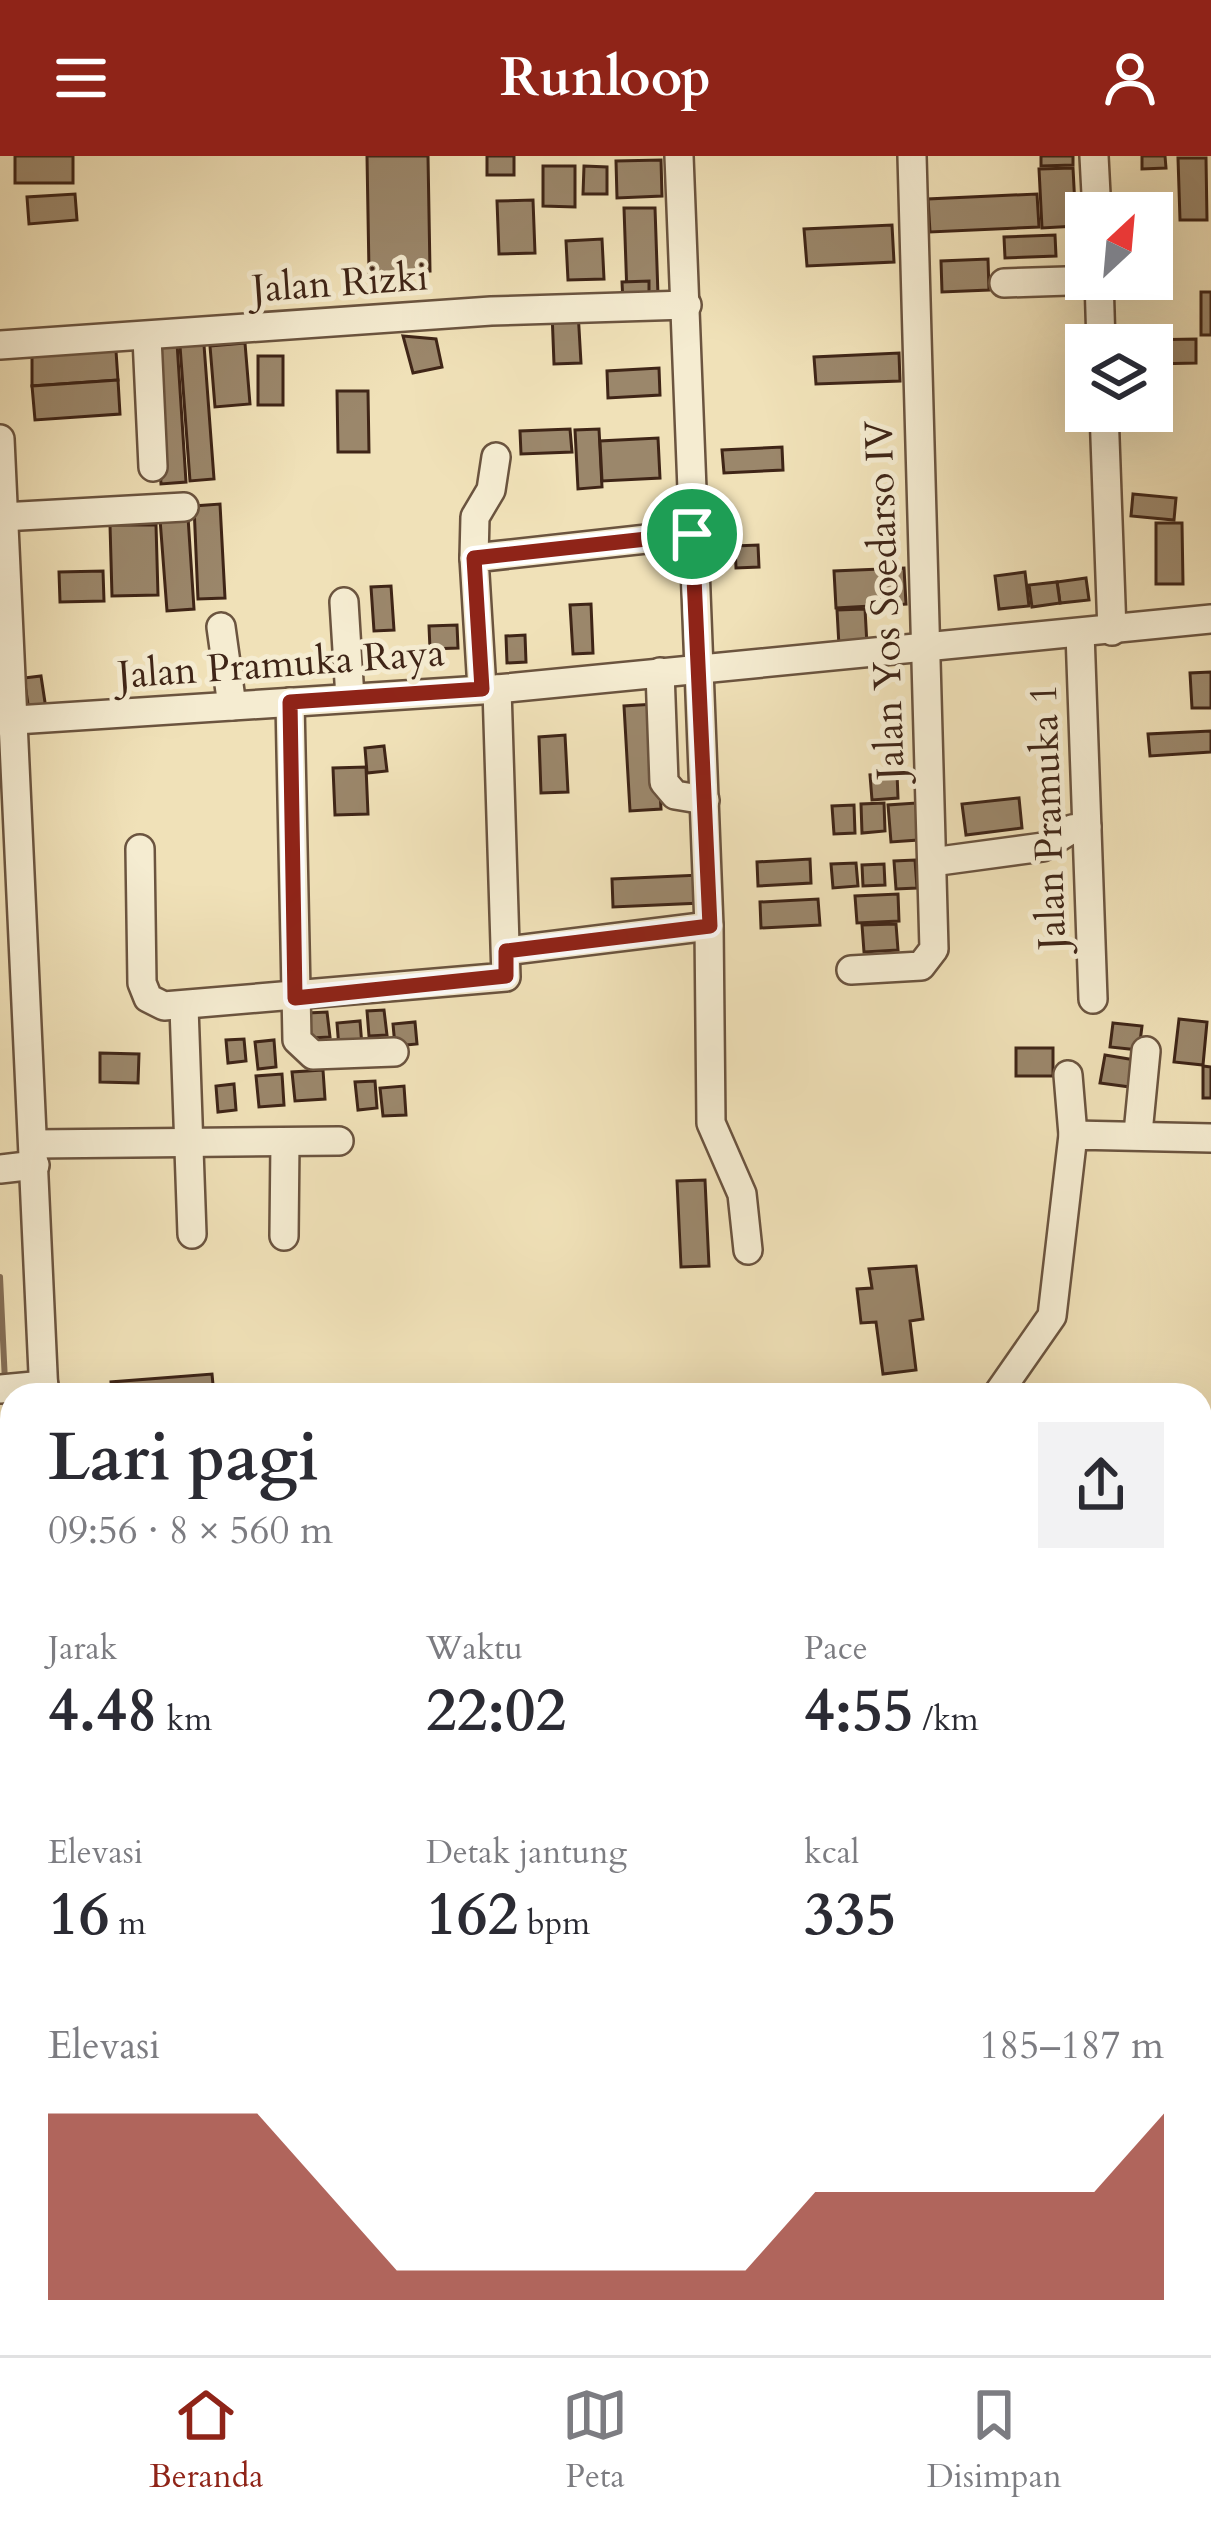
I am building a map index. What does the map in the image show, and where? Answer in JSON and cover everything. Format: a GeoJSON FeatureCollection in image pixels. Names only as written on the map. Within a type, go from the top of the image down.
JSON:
{"type":"FeatureCollection","features":[{"type":"Feature","properties":{"kind":"street"},"geometry":{"type":"LineString","coordinates":[[680,156],[710,926],[711,1124],[742,1194],[748,1250]]}},
{"type":"Feature","properties":{"kind":"street","name":"Jalan Yos Soedarso IV"},"geometry":{"type":"LineString","coordinates":[[851,970],[921,966],[932,956],[912,156]]}},
{"type":"Feature","properties":{"kind":"street"},"geometry":{"type":"LineString","coordinates":[[1094,156],[1095,192]]}},
{"type":"Feature","properties":{"kind":"street"},"geometry":{"type":"LineString","coordinates":[[1004,283],[1065,281]]}},
{"type":"Feature","properties":{"kind":"street","name":"Jalan Rizki"},"geometry":{"type":"LineString","coordinates":[[0,345],[491,311],[687,305]]}},
{"type":"Feature","properties":{"kind":"street"},"geometry":{"type":"LineString","coordinates":[[147,338],[153,467]]}},
{"type":"Feature","properties":{"kind":"street"},"geometry":{"type":"LineString","coordinates":[[1105,432],[1112,631]]}},
{"type":"Feature","properties":{"kind":"street"},"geometry":{"type":"LineString","coordinates":[[0,439],[13,980],[29,1033],[44,1383]]}},
{"type":"Feature","properties":{"kind":"street"},"geometry":{"type":"LineString","coordinates":[[140,849],[143,991],[155,1004],[184,1007],[506,976],[490,689],[474,558],[474,522],[491,490],[496,458]]}},
{"type":"Feature","properties":{"kind":"street"},"geometry":{"type":"LineString","coordinates":[[2,517],[184,507]]}},
{"type":"Feature","properties":{"kind":"street"},"geometry":{"type":"LineString","coordinates":[[474,558],[692,534]]}},
{"type":"Feature","properties":{"kind":"street"},"geometry":{"type":"LineString","coordinates":[[344,602],[350,698]]}},
{"type":"Feature","properties":{"kind":"street","name":"Jalan Pramuka Raya"},"geometry":{"type":"LineString","coordinates":[[7,721],[490,689],[1211,619]]}},
{"type":"Feature","properties":{"kind":"street"},"geometry":{"type":"LineString","coordinates":[[220,627],[232,706]]}},
{"type":"Feature","properties":{"kind":"street","name":"Jalan Pramuka 1"},"geometry":{"type":"LineString","coordinates":[[1080,633],[1093,999]]}},
{"type":"Feature","properties":{"kind":"street"},"geometry":{"type":"LineString","coordinates":[[660,672],[664,782],[675,795],[704,800]]}},
{"type":"Feature","properties":{"kind":"street"},"geometry":{"type":"LineString","coordinates":[[290,702],[297,1040],[305,1052],[394,1052]]}},
{"type":"Feature","properties":{"kind":"street"},"geometry":{"type":"LineString","coordinates":[[932,862],[1043,847],[1072,829],[1087,827]]}},
{"type":"Feature","properties":{"kind":"street"},"geometry":{"type":"LineString","coordinates":[[506,951],[710,926]]}},
{"type":"Feature","properties":{"kind":"street"},"geometry":{"type":"LineString","coordinates":[[184,1007],[192,1234]]}},
{"type":"Feature","properties":{"kind":"street"},"geometry":{"type":"LineString","coordinates":[[0,1034],[29,1033]]}},
{"type":"Feature","properties":{"kind":"street"},"geometry":{"type":"LineString","coordinates":[[1138,1133],[1146,1051]]}},
{"type":"Feature","properties":{"kind":"street"},"geometry":{"type":"LineString","coordinates":[[1005,1383],[1052,1316],[1072,1135],[1068,1075]]}},
{"type":"Feature","properties":{"kind":"street"},"geometry":{"type":"LineString","coordinates":[[1072,1135],[1211,1138]]}},
{"type":"Feature","properties":{"kind":"street"},"geometry":{"type":"LineString","coordinates":[[0,1168],[35,1155],[191,1143],[339,1141]]}},
{"type":"Feature","properties":{"kind":"street"},"geometry":{"type":"LineString","coordinates":[[284,1236],[285,1142]]}},
{"type":"Feature","properties":{"kind":"building"},"geometry":{"type":"Polygon","coordinates":[[[15,156],[73,156],[73,183],[15,183],[15,156]]]}},
{"type":"Feature","properties":{"kind":"building"},"geometry":{"type":"Polygon","coordinates":[[[367,156],[428,156],[430,271],[369,272],[367,156]]]}},
{"type":"Feature","properties":{"kind":"building"},"geometry":{"type":"Polygon","coordinates":[[[487,156],[514,156],[514,175],[487,175],[487,156]]]}},
{"type":"Feature","properties":{"kind":"building"},"geometry":{"type":"Polygon","coordinates":[[[1041,156],[1073,156],[1073,165],[1041,166],[1041,156]]]}},
{"type":"Feature","properties":{"kind":"building"},"geometry":{"type":"Polygon","coordinates":[[[1142,156],[1165,156],[1166,168],[1142,169],[1142,156]]]}},
{"type":"Feature","properties":{"kind":"building"},"geometry":{"type":"Polygon","coordinates":[[[1178,158],[1206,158],[1207,220],[1180,220],[1178,158]]]}},
{"type":"Feature","properties":{"kind":"building"},"geometry":{"type":"Polygon","coordinates":[[[661,160],[662,196],[617,198],[616,161],[661,160]]]}},
{"type":"Feature","properties":{"kind":"building"},"geometry":{"type":"Polygon","coordinates":[[[543,166],[575,166],[575,207],[543,206],[543,166]]]}},
{"type":"Feature","properties":{"kind":"building"},"geometry":{"type":"Polygon","coordinates":[[[584,166],[607,167],[607,194],[583,194],[584,166]]]}},
{"type":"Feature","properties":{"kind":"building"},"geometry":{"type":"Polygon","coordinates":[[[1073,168],[1074,192],[1065,192],[1065,227],[1042,228],[1039,169],[1073,168]]]}},
{"type":"Feature","properties":{"kind":"building"},"geometry":{"type":"Polygon","coordinates":[[[75,194],[77,220],[29,224],[27,197],[75,194]]]}},
{"type":"Feature","properties":{"kind":"building"},"geometry":{"type":"Polygon","coordinates":[[[1037,194],[1039,227],[930,232],[928,199],[1037,194]]]}},
{"type":"Feature","properties":{"kind":"building"},"geometry":{"type":"Polygon","coordinates":[[[533,200],[535,253],[499,254],[497,201],[533,200]]]}},
{"type":"Feature","properties":{"kind":"building"},"geometry":{"type":"Polygon","coordinates":[[[624,208],[655,208],[658,295],[627,295],[624,208]]]}},
{"type":"Feature","properties":{"kind":"building"},"geometry":{"type":"Polygon","coordinates":[[[892,225],[894,262],[807,266],[804,229],[892,225]]]}},
{"type":"Feature","properties":{"kind":"building"},"geometry":{"type":"Polygon","coordinates":[[[1055,235],[1056,256],[1005,258],[1004,237],[1055,235]]]}},
{"type":"Feature","properties":{"kind":"building"},"geometry":{"type":"Polygon","coordinates":[[[602,239],[604,279],[568,280],[566,241],[602,239]]]}},
{"type":"Feature","properties":{"kind":"building"},"geometry":{"type":"Polygon","coordinates":[[[988,259],[989,290],[942,292],[941,261],[988,259]]]}},
{"type":"Feature","properties":{"kind":"building"},"geometry":{"type":"Polygon","coordinates":[[[649,281],[649,302],[623,303],[622,282],[649,281]]]}},
{"type":"Feature","properties":{"kind":"building"},"geometry":{"type":"Polygon","coordinates":[[[1201,292],[1211,292],[1211,335],[1201,335],[1201,292]]]}},
{"type":"Feature","properties":{"kind":"building"},"geometry":{"type":"Polygon","coordinates":[[[578,311],[581,363],[554,364],[552,312],[578,311]]]}},
{"type":"Feature","properties":{"kind":"building"},"geometry":{"type":"Polygon","coordinates":[[[403,336],[436,339],[442,367],[413,373],[403,336]]]}},
{"type":"Feature","properties":{"kind":"building"},"geometry":{"type":"Polygon","coordinates":[[[1173,339],[1196,339],[1196,363],[1173,364],[1173,339]]]}},
{"type":"Feature","properties":{"kind":"building"},"geometry":{"type":"Polygon","coordinates":[[[177,343],[186,482],[161,484],[152,345],[177,343]]]}},
{"type":"Feature","properties":{"kind":"building"},"geometry":{"type":"Polygon","coordinates":[[[245,343],[250,404],[215,407],[210,346],[245,343]]]}},
{"type":"Feature","properties":{"kind":"building"},"geometry":{"type":"Polygon","coordinates":[[[204,345],[214,479],[190,481],[180,346],[204,345]]]}},
{"type":"Feature","properties":{"kind":"building"},"geometry":{"type":"Polygon","coordinates":[[[116,351],[118,380],[32,386],[32,352],[116,351]]]}},
{"type":"Feature","properties":{"kind":"building"},"geometry":{"type":"Polygon","coordinates":[[[899,353],[900,381],[816,384],[814,357],[899,353]]]}},
{"type":"Feature","properties":{"kind":"building"},"geometry":{"type":"Polygon","coordinates":[[[258,356],[283,356],[283,405],[258,405],[258,356]]]}},
{"type":"Feature","properties":{"kind":"building"},"geometry":{"type":"Polygon","coordinates":[[[659,368],[660,395],[608,398],[607,371],[659,368]]]}},
{"type":"Feature","properties":{"kind":"building"},"geometry":{"type":"Polygon","coordinates":[[[118,380],[120,414],[35,420],[32,386],[118,380]]]}},
{"type":"Feature","properties":{"kind":"building"},"geometry":{"type":"Polygon","coordinates":[[[337,391],[368,391],[369,452],[338,452],[337,391]]]}},
{"type":"Feature","properties":{"kind":"building"},"geometry":{"type":"Polygon","coordinates":[[[570,429],[572,452],[521,454],[520,431],[570,429]]]}},
{"type":"Feature","properties":{"kind":"building"},"geometry":{"type":"Polygon","coordinates":[[[599,429],[602,487],[578,489],[575,430],[599,429]]]}},
{"type":"Feature","properties":{"kind":"building"},"geometry":{"type":"Polygon","coordinates":[[[658,438],[660,478],[602,481],[600,441],[658,438]]]}},
{"type":"Feature","properties":{"kind":"building"},"geometry":{"type":"Polygon","coordinates":[[[782,447],[783,470],[724,473],[722,450],[782,447]]]}},
{"type":"Feature","properties":{"kind":"building"},"geometry":{"type":"Polygon","coordinates":[[[1133,494],[1176,498],[1174,520],[1131,516],[1133,494]]]}},
{"type":"Feature","properties":{"kind":"building"},"geometry":{"type":"Polygon","coordinates":[[[220,504],[225,598],[198,599],[194,506],[220,504]]]}},
{"type":"Feature","properties":{"kind":"building"},"geometry":{"type":"Polygon","coordinates":[[[188,517],[194,609],[167,611],[160,519],[188,517]]]}},
{"type":"Feature","properties":{"kind":"building"},"geometry":{"type":"Polygon","coordinates":[[[1156,523],[1182,523],[1183,584],[1156,584],[1156,523]]]}},
{"type":"Feature","properties":{"kind":"building"},"geometry":{"type":"Polygon","coordinates":[[[110,525],[156,525],[158,595],[112,596],[110,525]]]}},
{"type":"Feature","properties":{"kind":"building"},"geometry":{"type":"Polygon","coordinates":[[[758,545],[759,567],[736,568],[735,546],[758,545]]]}},
{"type":"Feature","properties":{"kind":"building"},"geometry":{"type":"Polygon","coordinates":[[[904,568],[906,604],[836,608],[834,571],[904,568]]]}},
{"type":"Feature","properties":{"kind":"building"},"geometry":{"type":"Polygon","coordinates":[[[103,571],[104,601],[60,602],[59,572],[103,571]]]}},
{"type":"Feature","properties":{"kind":"building"},"geometry":{"type":"Polygon","coordinates":[[[1025,572],[1029,606],[999,609],[995,576],[1025,572]]]}},
{"type":"Feature","properties":{"kind":"building"},"geometry":{"type":"Polygon","coordinates":[[[1086,578],[1089,600],[1060,603],[1057,582],[1086,578]]]}},
{"type":"Feature","properties":{"kind":"building"},"geometry":{"type":"Polygon","coordinates":[[[1057,582],[1060,603],[1032,607],[1029,585],[1057,582]]]}},
{"type":"Feature","properties":{"kind":"building"},"geometry":{"type":"Polygon","coordinates":[[[391,586],[394,630],[374,631],[371,587],[391,586]]]}},
{"type":"Feature","properties":{"kind":"building"},"geometry":{"type":"Polygon","coordinates":[[[591,604],[593,653],[573,654],[570,605],[591,604]]]}},
{"type":"Feature","properties":{"kind":"building"},"geometry":{"type":"Polygon","coordinates":[[[865,609],[867,645],[839,646],[837,610],[865,609]]]}},
{"type":"Feature","properties":{"kind":"building"},"geometry":{"type":"Polygon","coordinates":[[[457,625],[458,648],[430,649],[429,626],[457,625]]]}},
{"type":"Feature","properties":{"kind":"building"},"geometry":{"type":"Polygon","coordinates":[[[525,635],[526,662],[507,663],[506,636],[525,635]]]}},
{"type":"Feature","properties":{"kind":"building"},"geometry":{"type":"Polygon","coordinates":[[[1211,672],[1211,708],[1192,708],[1190,673],[1211,672]]]}},
{"type":"Feature","properties":{"kind":"building"},"geometry":{"type":"Polygon","coordinates":[[[41,676],[46,709],[29,711],[24,678],[41,676]]]}},
{"type":"Feature","properties":{"kind":"building"},"geometry":{"type":"Polygon","coordinates":[[[655,704],[661,809],[630,811],[624,706],[655,704]]]}},
{"type":"Feature","properties":{"kind":"building"},"geometry":{"type":"Polygon","coordinates":[[[1211,731],[1211,752],[1150,756],[1148,734],[1211,731]]]}},
{"type":"Feature","properties":{"kind":"building"},"geometry":{"type":"Polygon","coordinates":[[[565,735],[568,792],[541,793],[539,737],[565,735]]]}},
{"type":"Feature","properties":{"kind":"building"},"geometry":{"type":"Polygon","coordinates":[[[384,746],[387,771],[367,773],[365,748],[384,746]]]}},
{"type":"Feature","properties":{"kind":"building"},"geometry":{"type":"Polygon","coordinates":[[[366,767],[368,814],[335,815],[333,768],[366,767]]]}},
{"type":"Feature","properties":{"kind":"building"},"geometry":{"type":"Polygon","coordinates":[[[897,773],[898,798],[872,800],[870,775],[897,773]]]}},
{"type":"Feature","properties":{"kind":"building"},"geometry":{"type":"Polygon","coordinates":[[[1019,798],[1022,828],[966,835],[962,804],[1019,798]]]}},
{"type":"Feature","properties":{"kind":"building"},"geometry":{"type":"Polygon","coordinates":[[[884,803],[885,831],[862,833],[861,804],[884,803]]]}},
{"type":"Feature","properties":{"kind":"building"},"geometry":{"type":"Polygon","coordinates":[[[916,803],[918,840],[891,842],[888,805],[916,803]]]}},
{"type":"Feature","properties":{"kind":"building"},"geometry":{"type":"Polygon","coordinates":[[[854,805],[855,833],[834,834],[832,806],[854,805]]]}},
{"type":"Feature","properties":{"kind":"building"},"geometry":{"type":"Polygon","coordinates":[[[810,859],[811,883],[758,886],[757,862],[810,859]]]}},
{"type":"Feature","properties":{"kind":"building"},"geometry":{"type":"Polygon","coordinates":[[[915,860],[917,888],[896,889],[894,861],[915,860]]]}},
{"type":"Feature","properties":{"kind":"building"},"geometry":{"type":"Polygon","coordinates":[[[856,863],[858,886],[833,888],[831,864],[856,863]]]}},
{"type":"Feature","properties":{"kind":"building"},"geometry":{"type":"Polygon","coordinates":[[[884,864],[885,885],[863,886],[862,865],[884,864]]]}},
{"type":"Feature","properties":{"kind":"building"},"geometry":{"type":"Polygon","coordinates":[[[700,875],[701,903],[613,907],[612,879],[700,875]]]}},
{"type":"Feature","properties":{"kind":"building"},"geometry":{"type":"Polygon","coordinates":[[[898,894],[899,921],[857,923],[855,896],[898,894]]]}},
{"type":"Feature","properties":{"kind":"building"},"geometry":{"type":"Polygon","coordinates":[[[818,899],[820,925],[761,928],[760,902],[818,899]]]}},
{"type":"Feature","properties":{"kind":"building"},"geometry":{"type":"Polygon","coordinates":[[[896,924],[898,950],[864,952],[862,925],[896,924]]]}},
{"type":"Feature","properties":{"kind":"building"},"geometry":{"type":"Polygon","coordinates":[[[384,1010],[387,1035],[369,1036],[367,1011],[384,1010]]]}},
{"type":"Feature","properties":{"kind":"building"},"geometry":{"type":"Polygon","coordinates":[[[327,1012],[330,1037],[311,1038],[308,1013],[327,1012]]]}},
{"type":"Feature","properties":{"kind":"building"},"geometry":{"type":"Polygon","coordinates":[[[1179,1019],[1207,1022],[1203,1065],[1174,1062],[1179,1019]]]}},
{"type":"Feature","properties":{"kind":"building"},"geometry":{"type":"Polygon","coordinates":[[[360,1021],[362,1046],[339,1048],[337,1023],[360,1021]]]}},
{"type":"Feature","properties":{"kind":"building"},"geometry":{"type":"Polygon","coordinates":[[[415,1022],[417,1044],[395,1046],[393,1024],[415,1022]]]}},
{"type":"Feature","properties":{"kind":"building"},"geometry":{"type":"Polygon","coordinates":[[[1113,1023],[1142,1026],[1139,1050],[1110,1047],[1113,1023]]]}},
{"type":"Feature","properties":{"kind":"building"},"geometry":{"type":"Polygon","coordinates":[[[244,1039],[246,1061],[228,1063],[226,1040],[244,1039]]]}},
{"type":"Feature","properties":{"kind":"building"},"geometry":{"type":"Polygon","coordinates":[[[274,1040],[276,1067],[258,1069],[255,1042],[274,1040]]]}},
{"type":"Feature","properties":{"kind":"building"},"geometry":{"type":"Polygon","coordinates":[[[1016,1048],[1053,1048],[1053,1076],[1016,1076],[1016,1048]]]}},
{"type":"Feature","properties":{"kind":"building"},"geometry":{"type":"Polygon","coordinates":[[[100,1053],[139,1054],[138,1083],[100,1082],[100,1053]]]}},
{"type":"Feature","properties":{"kind":"building"},"geometry":{"type":"Polygon","coordinates":[[[1105,1055],[1135,1060],[1130,1087],[1100,1083],[1105,1055]]]}},
{"type":"Feature","properties":{"kind":"building"},"geometry":{"type":"Polygon","coordinates":[[[1203,1066],[1211,1067],[1211,1098],[1203,1098],[1203,1066]]]}},
{"type":"Feature","properties":{"kind":"building"},"geometry":{"type":"Polygon","coordinates":[[[323,1070],[325,1099],[295,1101],[292,1072],[323,1070]]]}},
{"type":"Feature","properties":{"kind":"building"},"geometry":{"type":"Polygon","coordinates":[[[282,1074],[284,1105],[259,1107],[256,1076],[282,1074]]]}},
{"type":"Feature","properties":{"kind":"building"},"geometry":{"type":"Polygon","coordinates":[[[375,1081],[377,1108],[358,1110],[355,1082],[375,1081]]]}},
{"type":"Feature","properties":{"kind":"building"},"geometry":{"type":"Polygon","coordinates":[[[234,1084],[236,1110],[218,1112],[216,1086],[234,1084]]]}},
{"type":"Feature","properties":{"kind":"building"},"geometry":{"type":"Polygon","coordinates":[[[404,1086],[406,1115],[383,1116],[380,1088],[404,1086]]]}},
{"type":"Feature","properties":{"kind":"building"},"geometry":{"type":"Polygon","coordinates":[[[705,1180],[709,1266],[681,1267],[677,1181],[705,1180]]]}},
{"type":"Feature","properties":{"kind":"building"},"geometry":{"type":"Polygon","coordinates":[[[916,1266],[923,1319],[910,1321],[916,1370],[883,1374],[876,1322],[861,1323],[857,1289],[872,1288],[869,1269],[916,1266]]]}},
{"type":"Feature","properties":{"kind":"building"},"geometry":{"type":"Polygon","coordinates":[[[212,1374],[213,1383],[111,1383],[212,1374]]]}},
{"type":"Feature","properties":{"kind":"waterway"},"geometry":{"type":"LineString","coordinates":[[0,1277],[5,1382]]}},
{"type":"Feature","properties":{"kind":"route"},"geometry":{"type":"LineString","coordinates":[[692,534],[710,926],[506,951],[506,976],[295,998],[290,702],[482,689],[474,558],[692,534]]}}]}
